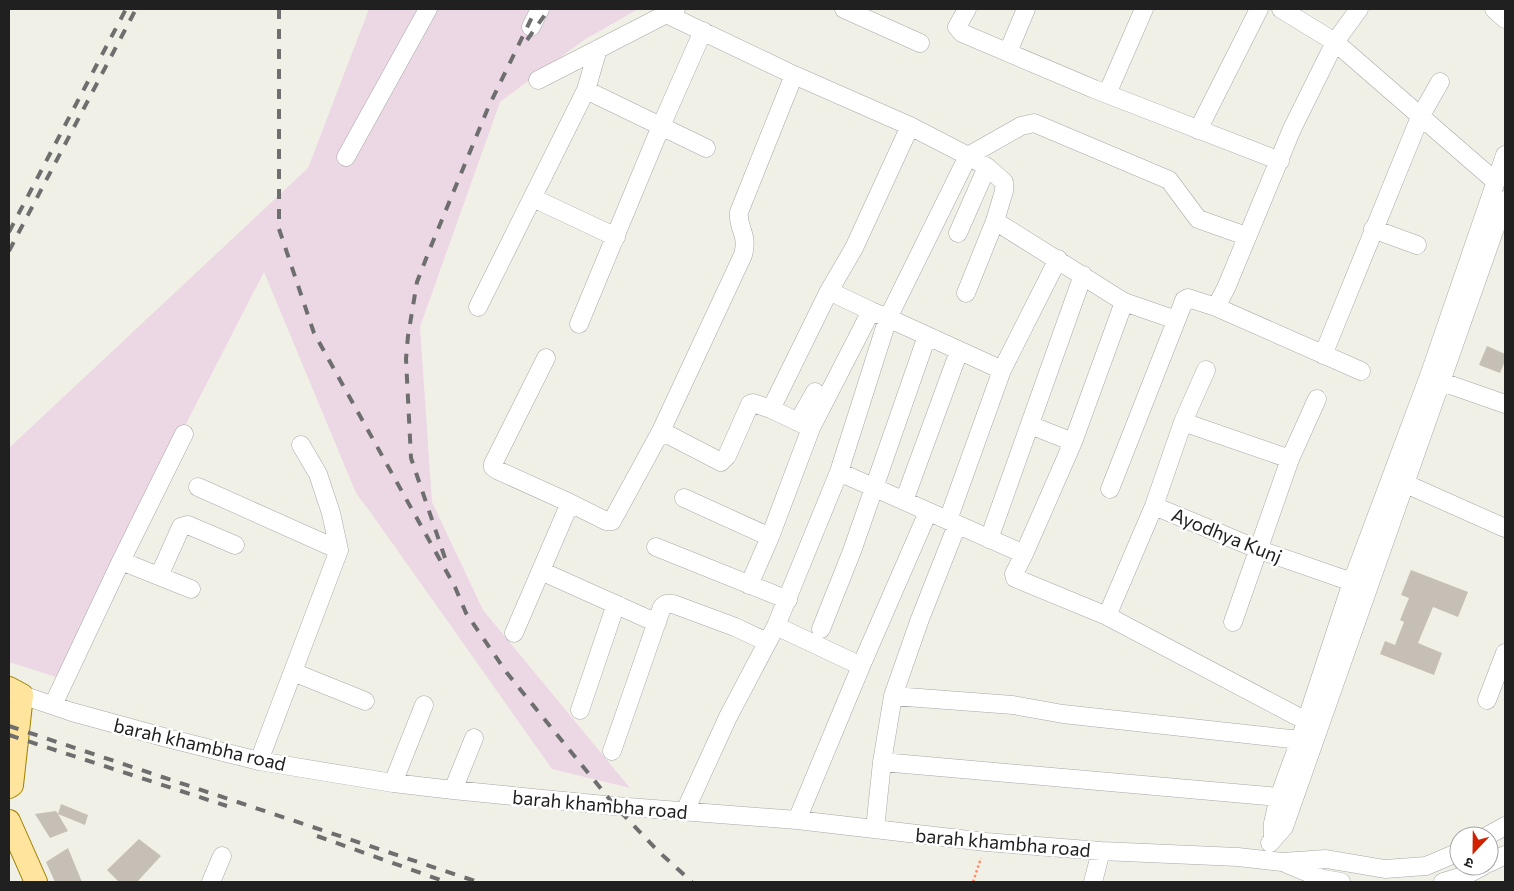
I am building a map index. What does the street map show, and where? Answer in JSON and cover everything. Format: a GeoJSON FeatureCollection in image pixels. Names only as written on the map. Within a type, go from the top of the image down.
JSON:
{"type":"FeatureCollection","features":[{"type":"Feature","properties":{"kind":"main road","name":"barah khambha road"},"geometry":{"type":"LineString","coordinates":[[9,787],[12,784],[15,691]]}},
{"type":"Feature","properties":{"kind":"main road"},"geometry":{"type":"LineString","coordinates":[[9,821],[36,882]]}},
{"type":"Feature","properties":{"kind":"street"},"geometry":{"type":"LineString","coordinates":[[346,157],[428,9]]}},
{"type":"Feature","properties":{"kind":"street"},"geometry":{"type":"LineString","coordinates":[[530,27],[540,9]]}},
{"type":"Feature","properties":{"kind":"street"},"geometry":{"type":"LineString","coordinates":[[844,9],[863,12],[920,43]]}},
{"type":"Feature","properties":{"kind":"street"},"geometry":{"type":"LineString","coordinates":[[967,9],[958,26],[958,31],[1107,94],[1280,161]]}},
{"type":"Feature","properties":{"kind":"street"},"geometry":{"type":"LineString","coordinates":[[1008,52],[1026,9]]}},
{"type":"Feature","properties":{"kind":"street"},"geometry":{"type":"LineString","coordinates":[[1107,94],[1144,9]]}},
{"type":"Feature","properties":{"kind":"street"},"geometry":{"type":"LineString","coordinates":[[1198,130],[1259,9]]}},
{"type":"Feature","properties":{"kind":"street"},"geometry":{"type":"LineString","coordinates":[[1281,9],[1335,42],[1495,181]]}},
{"type":"Feature","properties":{"kind":"street"},"geometry":{"type":"LineString","coordinates":[[1216,307],[1226,288],[1292,129],[1335,42],[1359,9]]}},
{"type":"Feature","properties":{"kind":"street"},"geometry":{"type":"LineString","coordinates":[[1494,9],[1505,19]]}},
{"type":"Feature","properties":{"kind":"street"},"geometry":{"type":"LineString","coordinates":[[538,80],[671,11],[703,31],[794,75],[910,126],[968,156],[1003,179],[1005,185],[995,221],[966,293]]}},
{"type":"Feature","properties":{"kind":"street"},"geometry":{"type":"LineString","coordinates":[[580,324],[661,126],[703,31]]}},
{"type":"Feature","properties":{"kind":"street"},"geometry":{"type":"LineString","coordinates":[[478,307],[586,90],[598,49]]}},
{"type":"Feature","properties":{"kind":"street"},"geometry":{"type":"LineString","coordinates":[[546,358],[494,461],[493,467],[606,520],[612,521],[661,431],[743,255],[746,241],[738,217],[739,212],[794,75]]}},
{"type":"Feature","properties":{"kind":"street"},"geometry":{"type":"LineString","coordinates":[[1323,355],[1420,117],[1440,82]]}},
{"type":"Feature","properties":{"kind":"street"},"geometry":{"type":"LineString","coordinates":[[586,90],[706,148]]}},
{"type":"Feature","properties":{"kind":"street"},"geometry":{"type":"LineString","coordinates":[[685,811],[728,717],[788,600],[838,472],[888,318],[968,156],[1021,126],[1034,124],[1170,180],[1198,219],[1246,236]]}},
{"type":"Feature","properties":{"kind":"street"},"geometry":{"type":"LineString","coordinates":[[771,409],[829,291],[854,248],[910,126]]}},
{"type":"Feature","properties":{"kind":"street"},"geometry":{"type":"LineString","coordinates":[[1272,839],[1272,823],[1279,798],[1352,582],[1429,376],[1505,155]]}},
{"type":"Feature","properties":{"kind":"street"},"geometry":{"type":"LineString","coordinates":[[958,233],[987,167]]}},
{"type":"Feature","properties":{"kind":"street"},"geometry":{"type":"LineString","coordinates":[[533,198],[616,238]]}},
{"type":"Feature","properties":{"kind":"street"},"geometry":{"type":"LineString","coordinates":[[1260,859],[1272,839],[1284,827],[1505,200]]}},
{"type":"Feature","properties":{"kind":"street"},"geometry":{"type":"LineString","coordinates":[[995,221],[1084,275],[1124,302],[1176,320]]}},
{"type":"Feature","properties":{"kind":"street"},"geometry":{"type":"LineString","coordinates":[[1373,229],[1417,245]]}},
{"type":"Feature","properties":{"kind":"street"},"geometry":{"type":"LineString","coordinates":[[875,829],[882,762],[893,696],[1002,370],[1058,259]]}},
{"type":"Feature","properties":{"kind":"street"},"geometry":{"type":"LineString","coordinates":[[989,539],[1084,275]]}},
{"type":"Feature","properties":{"kind":"street"},"geometry":{"type":"LineString","coordinates":[[829,291],[1002,370]]}},
{"type":"Feature","properties":{"kind":"street"},"geometry":{"type":"LineString","coordinates":[[1110,489],[1184,300],[1188,298],[1216,307],[1361,372]]}},
{"type":"Feature","properties":{"kind":"street"},"geometry":{"type":"LineString","coordinates":[[1124,302],[1073,442],[1014,574],[1015,578],[1107,616],[1306,721]]}},
{"type":"Feature","properties":{"kind":"street"},"geometry":{"type":"LineString","coordinates":[[805,425],[870,311]]}},
{"type":"Feature","properties":{"kind":"street"},"geometry":{"type":"LineString","coordinates":[[821,629],[852,551],[927,336]]}},
{"type":"Feature","properties":{"kind":"street"},"geometry":{"type":"LineString","coordinates":[[904,501],[959,351]]}},
{"type":"Feature","properties":{"kind":"street","name":"Ayodhya Kunj"},"geometry":{"type":"LineString","coordinates":[[1206,370],[1183,422],[1154,506],[1260,550],[1352,582]]}},
{"type":"Feature","properties":{"kind":"street"},"geometry":{"type":"LineString","coordinates":[[1442,382],[1505,404]]}},
{"type":"Feature","properties":{"kind":"street"},"geometry":{"type":"LineString","coordinates":[[749,585],[770,536],[814,392]]}},
{"type":"Feature","properties":{"kind":"street"},"geometry":{"type":"LineString","coordinates":[[1233,622],[1260,550],[1290,460],[1318,399]]}},
{"type":"Feature","properties":{"kind":"street"},"geometry":{"type":"LineString","coordinates":[[661,431],[721,462],[727,456],[750,404],[756,403],[805,425]]}},
{"type":"Feature","properties":{"kind":"street"},"geometry":{"type":"LineString","coordinates":[[1183,422],[1290,460]]}},
{"type":"Feature","properties":{"kind":"street"},"geometry":{"type":"LineString","coordinates":[[1030,425],[1073,442]]}},
{"type":"Feature","properties":{"kind":"street"},"geometry":{"type":"LineString","coordinates":[[53,704],[184,434]]}},
{"type":"Feature","properties":{"kind":"street"},"geometry":{"type":"LineString","coordinates":[[259,760],[339,550],[331,513],[318,474],[301,445]]}},
{"type":"Feature","properties":{"kind":"street"},"geometry":{"type":"LineString","coordinates":[[838,472],[1024,554]]}},
{"type":"Feature","properties":{"kind":"street"},"geometry":{"type":"LineString","coordinates":[[1406,484],[1505,528]]}},
{"type":"Feature","properties":{"kind":"street"},"geometry":{"type":"LineString","coordinates":[[198,487],[339,550]]}},
{"type":"Feature","properties":{"kind":"street"},"geometry":{"type":"LineString","coordinates":[[684,498],[770,536]]}},
{"type":"Feature","properties":{"kind":"street"},"geometry":{"type":"LineString","coordinates":[[514,633],[570,503]]}},
{"type":"Feature","properties":{"kind":"street"},"geometry":{"type":"LineString","coordinates":[[1107,616],[1154,506]]}},
{"type":"Feature","properties":{"kind":"street"},"geometry":{"type":"LineString","coordinates":[[798,820],[861,666],[928,512]]}},
{"type":"Feature","properties":{"kind":"street"},"geometry":{"type":"LineString","coordinates":[[159,576],[181,527],[185,525],[188,524],[236,545]]}},
{"type":"Feature","properties":{"kind":"street"},"geometry":{"type":"LineString","coordinates":[[656,547],[788,600]]}},
{"type":"Feature","properties":{"kind":"street"},"geometry":{"type":"LineString","coordinates":[[121,561],[190,588]]}},
{"type":"Feature","properties":{"kind":"street"},"geometry":{"type":"LineString","coordinates":[[541,571],[657,623]]}},
{"type":"Feature","properties":{"kind":"street"},"geometry":{"type":"LineString","coordinates":[[612,751],[662,607],[670,603],[736,627],[767,642]]}},
{"type":"Feature","properties":{"kind":"street"},"geometry":{"type":"LineString","coordinates":[[580,710],[616,604]]}},
{"type":"Feature","properties":{"kind":"street"},"geometry":{"type":"LineString","coordinates":[[776,626],[861,666]]}},
{"type":"Feature","properties":{"kind":"street"},"geometry":{"type":"LineString","coordinates":[[1487,700],[1505,653]]}},
{"type":"Feature","properties":{"kind":"street"},"geometry":{"type":"LineString","coordinates":[[293,672],[365,701]]}},
{"type":"Feature","properties":{"kind":"street","name":"barah khambha road"},"geometry":{"type":"LineString","coordinates":[[15,691],[72,712],[167,738],[259,760],[393,783],[452,790],[798,820],[986,842],[1102,851],[1260,859],[1282,862],[1326,860],[1385,869],[1426,866],[1449,856]]}},
{"type":"Feature","properties":{"kind":"street"},"geometry":{"type":"LineString","coordinates":[[893,696],[1013,705],[1063,714],[1300,740]]}},
{"type":"Feature","properties":{"kind":"street"},"geometry":{"type":"LineString","coordinates":[[393,783],[424,705]]}},
{"type":"Feature","properties":{"kind":"street"},"geometry":{"type":"LineString","coordinates":[[452,790],[474,738]]}},
{"type":"Feature","properties":{"kind":"street"},"geometry":{"type":"LineString","coordinates":[[882,762],[1279,798]]}},
{"type":"Feature","properties":{"kind":"street"},"geometry":{"type":"LineString","coordinates":[[1093,882],[1102,851]]}},
{"type":"Feature","properties":{"kind":"street"},"geometry":{"type":"LineString","coordinates":[[210,882],[222,856]]}},
{"type":"Feature","properties":{"kind":"street","name":"barah khambha road"},"geometry":{"type":"LineString","coordinates":[[1282,862],[1323,879],[1341,882]]}},
{"type":"Feature","properties":{"kind":"street"},"geometry":{"type":"LineString","coordinates":[[1443,882],[1463,876]]}},
{"type":"Feature","properties":{"kind":"path"},"geometry":{"type":"LineString","coordinates":[[973,882],[986,842]]}},
{"type":"Feature","properties":{"kind":"shaded area"},"geometry":{"type":"Polygon","coordinates":[[[369,9],[638,9],[584,40],[500,102],[420,327],[432,502],[483,610],[630,788],[552,769],[356,493],[264,272],[56,677],[9,662],[9,448],[308,168],[369,9]]]}},
{"type":"Feature","properties":{"kind":"building"},"geometry":{"type":"Polygon","coordinates":[[[1487,346],[1505,354],[1505,361],[1500,373],[1479,365],[1487,346]]]}},
{"type":"Feature","properties":{"kind":"building"},"geometry":{"type":"Polygon","coordinates":[[[1411,570],[1468,592],[1458,617],[1433,607],[1418,643],[1442,653],[1434,675],[1380,654],[1385,641],[1395,645],[1404,622],[1400,620],[1409,598],[1401,595],[1411,570]]]}},
{"type":"Feature","properties":{"kind":"building"},"geometry":{"type":"Polygon","coordinates":[[[61,804],[88,815],[85,825],[58,814],[61,804]]]}},
{"type":"Feature","properties":{"kind":"building"},"geometry":{"type":"Polygon","coordinates":[[[56,811],[68,831],[50,838],[35,814],[56,811]]]}},
{"type":"Feature","properties":{"kind":"building"},"geometry":{"type":"Polygon","coordinates":[[[139,839],[161,856],[137,882],[119,882],[107,870],[139,839]]]}},
{"type":"Feature","properties":{"kind":"building"},"geometry":{"type":"Polygon","coordinates":[[[68,848],[82,882],[55,882],[46,862],[68,848]]]}},
{"type":"Feature","properties":{"kind":"railway"},"geometry":{"type":"LineString","coordinates":[[9,232],[126,9]]}},
{"type":"Feature","properties":{"kind":"railway"},"geometry":{"type":"LineString","coordinates":[[9,251],[136,9]]}},
{"type":"Feature","properties":{"kind":"railway"},"geometry":{"type":"LineString","coordinates":[[279,9],[279,229],[314,333],[455,587],[466,613],[507,673],[615,806],[659,852],[692,882]]}},
{"type":"Feature","properties":{"kind":"railway"},"geometry":{"type":"LineString","coordinates":[[445,558],[411,458],[406,359],[408,336],[417,282],[429,251],[488,108],[536,9]]}},
{"type":"Feature","properties":{"kind":"railway"},"geometry":{"type":"LineString","coordinates":[[527,40],[549,9]]}},
{"type":"Feature","properties":{"kind":"railway"},"geometry":{"type":"LineString","coordinates":[[9,726],[478,882]]}},
{"type":"Feature","properties":{"kind":"railway"},"geometry":{"type":"LineString","coordinates":[[9,735],[227,806]]}},
{"type":"Feature","properties":{"kind":"railway"},"geometry":{"type":"LineString","coordinates":[[317,836],[446,882]]}}]}
